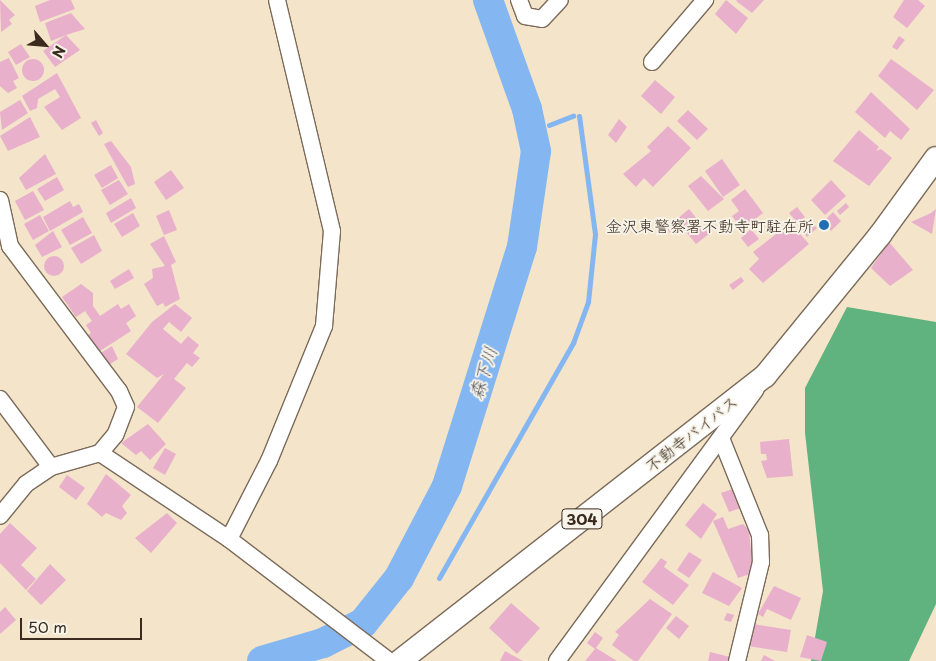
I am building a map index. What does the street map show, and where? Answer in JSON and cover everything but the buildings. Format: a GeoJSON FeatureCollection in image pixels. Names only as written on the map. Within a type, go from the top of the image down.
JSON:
{"type":"FeatureCollection","features":[{"type":"Feature","properties":{"kind":"highway","name":"不動寺バイパス"},"geometry":{"type":"LineString","coordinates":[[400,661],[764,376],[880,236],[936,158]]}},
{"type":"Feature","properties":{"kind":"street"},"geometry":{"type":"LineString","coordinates":[[229,540],[269,461],[325,317],[332,231],[277,0]]}},
{"type":"Feature","properties":{"kind":"street"},"geometry":{"type":"LineString","coordinates":[[519,0],[526,16],[542,18],[560,0]]}},
{"type":"Feature","properties":{"kind":"street"},"geometry":{"type":"LineString","coordinates":[[652,62],[700,2]]}},
{"type":"Feature","properties":{"kind":"street"},"geometry":{"type":"LineString","coordinates":[[0,200],[10,246],[120,391],[126,407],[115,435],[100,453],[50,466],[26,484],[0,516]]}},
{"type":"Feature","properties":{"kind":"street"},"geometry":{"type":"LineString","coordinates":[[557,661],[721,438],[764,376]]}},
{"type":"Feature","properties":{"kind":"street"},"geometry":{"type":"LineString","coordinates":[[0,398],[50,466]]}},
{"type":"Feature","properties":{"kind":"street"},"geometry":{"type":"LineString","coordinates":[[721,438],[760,535],[761,562],[737,661]]}},
{"type":"Feature","properties":{"kind":"street"},"geometry":{"type":"LineString","coordinates":[[100,453],[229,540],[389,661]]}},
{"type":"Feature","properties":{"kind":"green space"},"geometry":{"type":"Polygon","coordinates":[[[847,307],[936,322],[936,604],[909,661],[811,661],[823,591],[805,433],[805,388],[847,307]]]}},
{"type":"Feature","properties":{"kind":"waterway","name":"森下川"},"geometry":{"type":"LineString","coordinates":[[262,661],[323,643],[363,623],[399,578],[447,486],[522,247],[536,151],[527,109],[488,0]]}},
{"type":"Feature","properties":{"kind":"waterway"},"geometry":{"type":"LineString","coordinates":[[549,125],[573,116]]}},
{"type":"Feature","properties":{"kind":"waterway"},"geometry":{"type":"LineString","coordinates":[[439,578],[573,343],[588,302],[595,234],[579,116]]}},
{"type":"Feature","properties":{"kind":"place","name":"金沢東警察署不動寺町駐在所"},"geometry":{"type":"Point","coordinates":[824,225]}}]}
